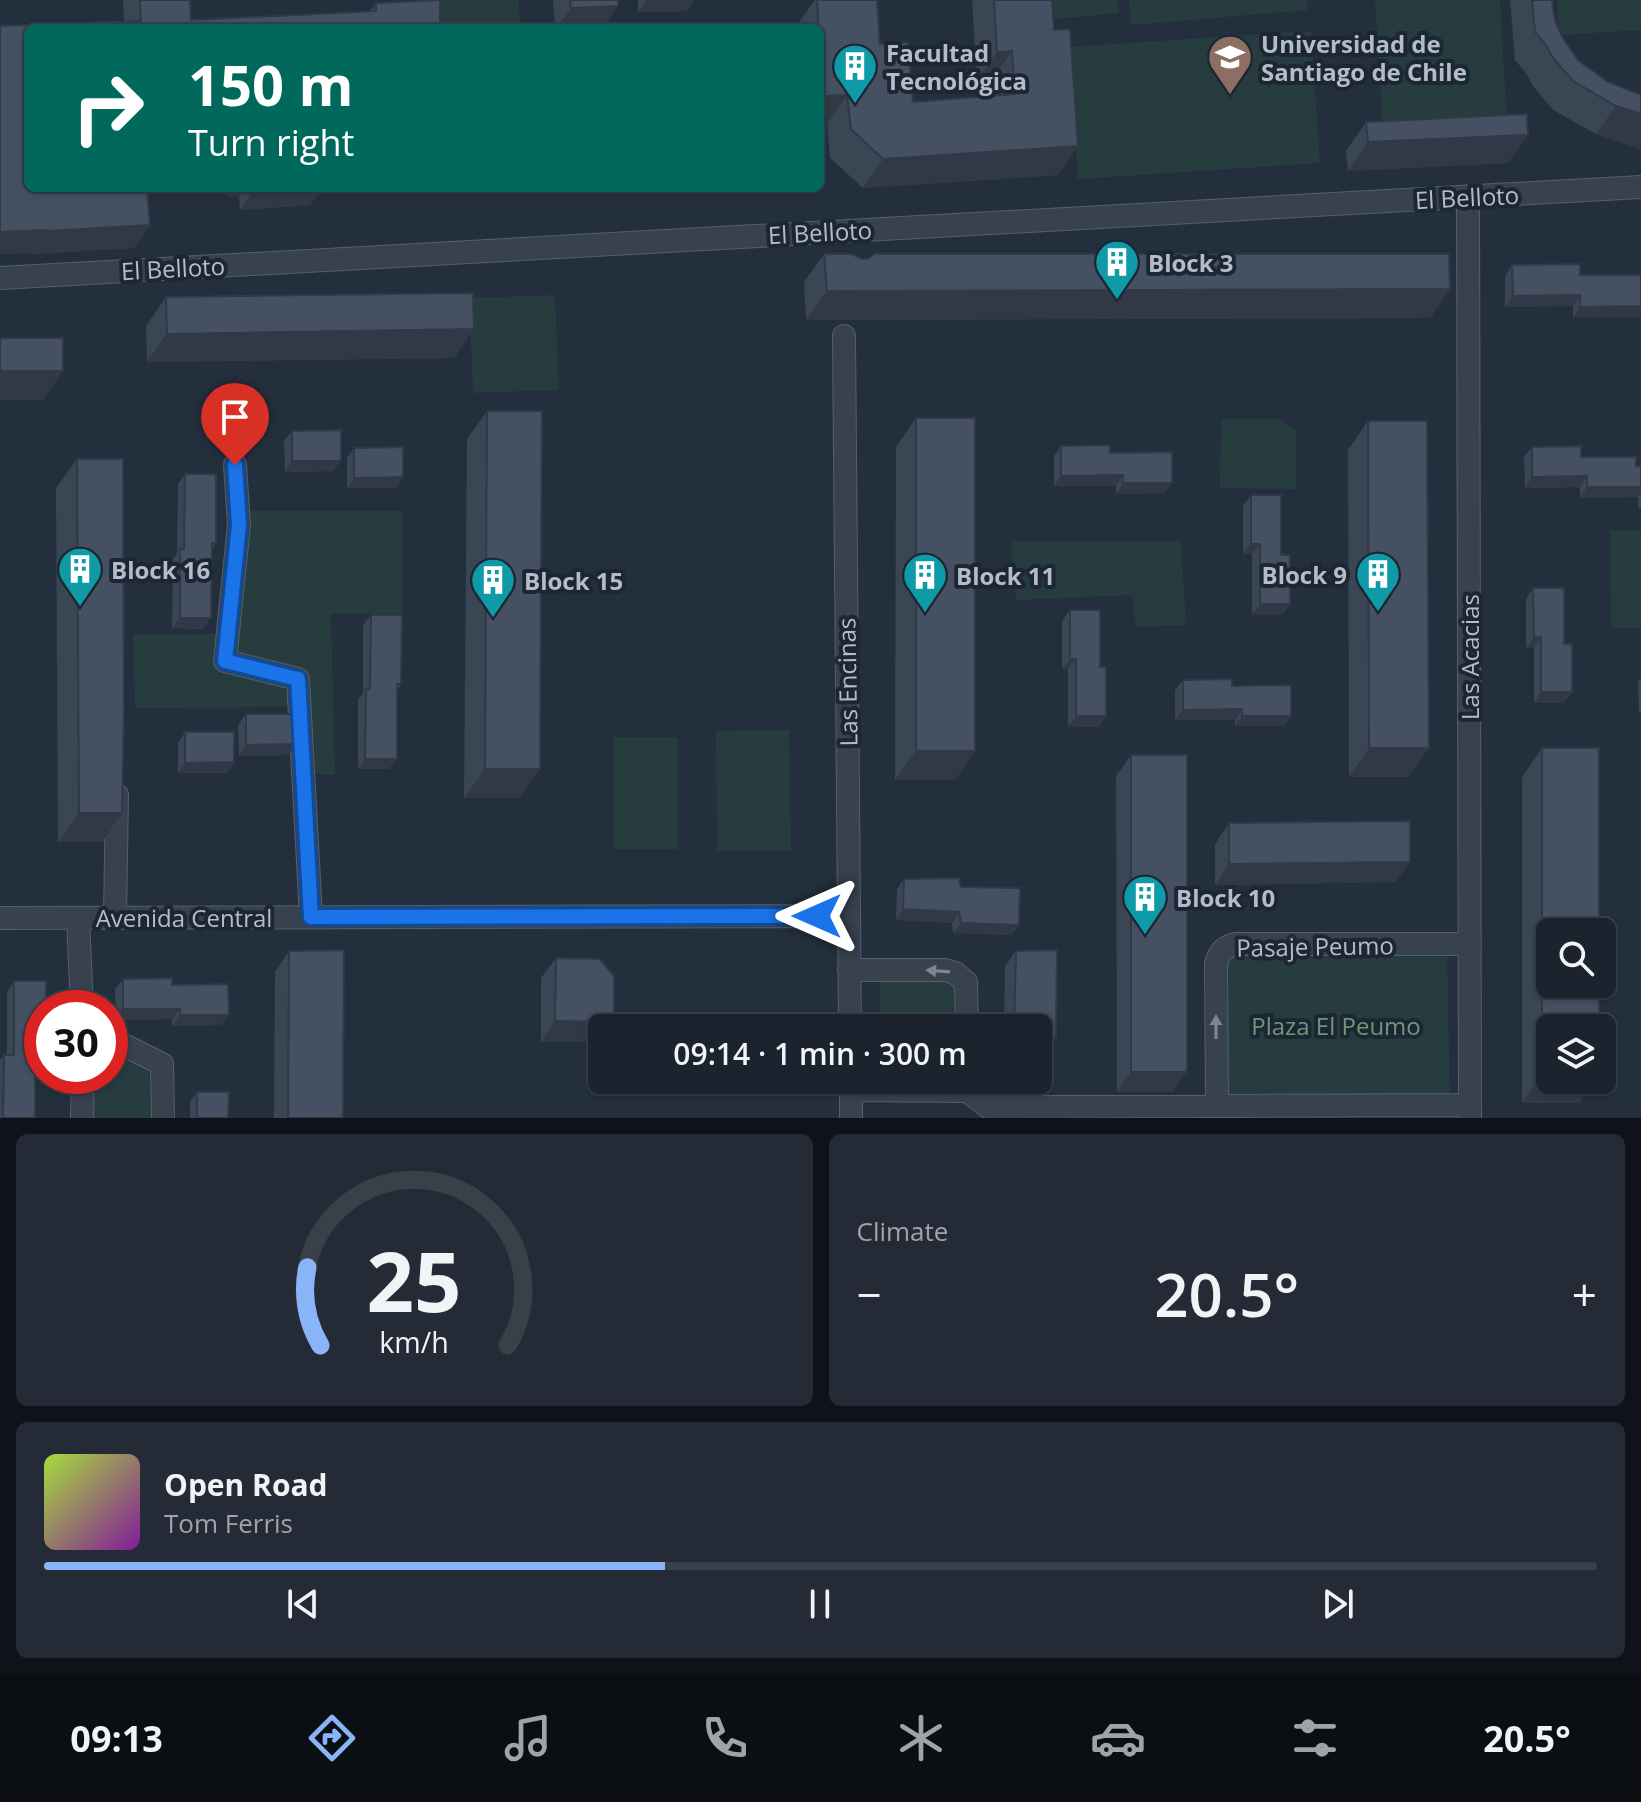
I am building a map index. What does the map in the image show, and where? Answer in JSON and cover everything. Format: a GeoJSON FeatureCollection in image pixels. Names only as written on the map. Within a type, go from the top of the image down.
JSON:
{"type":"FeatureCollection","features":[{"type":"Feature","properties":{"kind":"street","name":"El Belloto"},"geometry":{"type":"LineString","coordinates":[[0,278],[1641,187]]}},
{"type":"Feature","properties":{"kind":"street","name":"Las Acacias"},"geometry":{"type":"LineString","coordinates":[[1468,197],[1470,1112]]}},
{"type":"Feature","properties":{"kind":"street"},"geometry":{"type":"LineString","coordinates":[[843,230],[843,259]]}},
{"type":"Feature","properties":{"kind":"street","name":"Las Encinas"},"geometry":{"type":"LineString","coordinates":[[844,336],[850,1014]]}},
{"type":"Feature","properties":{"kind":"street"},"geometry":{"type":"LineString","coordinates":[[235,465],[239,525],[225,661],[298,679],[311,917]]}},
{"type":"Feature","properties":{"kind":"street"},"geometry":{"type":"LineString","coordinates":[[115,917],[117,781]]}},
{"type":"Feature","properties":{"kind":"street","name":"Avenida Central"},"geometry":{"type":"LineString","coordinates":[[0,918],[849,916]]}},
{"type":"Feature","properties":{"kind":"street"},"geometry":{"type":"LineString","coordinates":[[78,918],[81,990]]}},
{"type":"Feature","properties":{"kind":"street","name":"Pasaje Peumo"},"geometry":{"type":"LineString","coordinates":[[1217,1105],[1216,964],[1218,954],[1225,947],[1235,944],[1470,944]]}},
{"type":"Feature","properties":{"kind":"street"},"geometry":{"type":"LineString","coordinates":[[849,970],[945,970],[955,973],[966,982],[967,1014]]}},
{"type":"Feature","properties":{"kind":"street"},"geometry":{"type":"LineString","coordinates":[[128,1047],[162,1064],[163,1118]]}},
{"type":"Feature","properties":{"kind":"street"},"geometry":{"type":"LineString","coordinates":[[82,1118],[83,1094]]}},
{"type":"Feature","properties":{"kind":"street"},"geometry":{"type":"LineString","coordinates":[[851,1094],[851,1118]]}},
{"type":"Feature","properties":{"kind":"street"},"geometry":{"type":"LineString","coordinates":[[976,1094],[988,1107],[1217,1105],[1470,1112]]}},
{"type":"Feature","properties":{"kind":"green space"},"geometry":{"type":"Polygon","coordinates":[[[424,0],[519,0],[520,24],[425,24],[424,0]]]}},
{"type":"Feature","properties":{"kind":"green space"},"geometry":{"type":"Polygon","coordinates":[[[1053,0],[1118,0],[1119,13],[1055,19],[1053,0]]]}},
{"type":"Feature","properties":{"kind":"green space"},"geometry":{"type":"Polygon","coordinates":[[[1129,0],[1307,0],[1308,10],[1131,25],[1129,0]]]}},
{"type":"Feature","properties":{"kind":"green space"},"geometry":{"type":"Polygon","coordinates":[[[1375,0],[1500,0],[1508,141],[1384,146],[1375,0]]]}},
{"type":"Feature","properties":{"kind":"green space"},"geometry":{"type":"Polygon","coordinates":[[[1557,0],[1641,0],[1641,30],[1559,35],[1557,0]]]}},
{"type":"Feature","properties":{"kind":"green space"},"geometry":{"type":"Polygon","coordinates":[[[1311,31],[1320,163],[1078,179],[1069,47],[1311,31]]]}},
{"type":"Feature","properties":{"kind":"green space"},"geometry":{"type":"Polygon","coordinates":[[[555,295],[559,390],[473,393],[469,298],[555,295]]]}},
{"type":"Feature","properties":{"kind":"green space"},"geometry":{"type":"Polygon","coordinates":[[[1221,419],[1279,419],[1296,430],[1296,489],[1220,488],[1221,419]]]}},
{"type":"Feature","properties":{"kind":"green space"},"geometry":{"type":"Polygon","coordinates":[[[246,511],[403,511],[403,613],[331,614],[335,775],[298,773],[292,707],[135,708],[133,634],[239,634],[246,511]]]}},
{"type":"Feature","properties":{"kind":"green space"},"geometry":{"type":"Polygon","coordinates":[[[1610,530],[1641,530],[1641,628],[1611,628],[1610,530]]]}},
{"type":"Feature","properties":{"kind":"green space"},"geometry":{"type":"Polygon","coordinates":[[[1011,541],[1181,541],[1186,625],[1136,627],[1132,595],[1016,600],[1011,541]]]}},
{"type":"Feature","properties":{"kind":"green space"},"geometry":{"type":"Polygon","coordinates":[[[789,730],[791,851],[717,851],[716,731],[789,730]]]}},
{"type":"Feature","properties":{"kind":"green space"},"geometry":{"type":"Polygon","coordinates":[[[613,737],[678,737],[678,849],[614,849],[613,737]]]}},
{"type":"Feature","properties":{"kind":"green space","name":"Plaza El Peumo"},"geometry":{"type":"Polygon","coordinates":[[[1447,950],[1450,1099],[1232,1098],[1223,1088],[1222,966],[1234,951],[1447,950]]]}},
{"type":"Feature","properties":{"kind":"green space"},"geometry":{"type":"Polygon","coordinates":[[[946,977],[961,984],[961,1014],[880,1014],[880,978],[946,977]]]}},
{"type":"Feature","properties":{"kind":"green space"},"geometry":{"type":"Polygon","coordinates":[[[128,1059],[154,1069],[156,1118],[93,1118],[94,1094],[128,1094],[128,1059]]]}},
{"type":"Feature","properties":{"kind":"building"},"geometry":{"type":"Polygon","coordinates":[[[140,0],[190,0],[191,20],[376,11],[376,3],[440,0],[440,24],[56,24],[141,21],[140,0]]]}},
{"type":"Feature","properties":{"kind":"building"},"geometry":{"type":"Polygon","coordinates":[[[570,0],[618,0],[618,6],[571,8],[570,0]]]}},
{"type":"Feature","properties":{"kind":"building"},"geometry":{"type":"Polygon","coordinates":[[[817,0],[877,0],[880,44],[908,42],[913,102],[1015,94],[1012,51],[997,52],[994,0],[1052,0],[1054,30],[1070,29],[1078,146],[883,159],[851,129],[847,95],[824,96],[824,24],[818,24],[817,0]]]}},
{"type":"Feature","properties":{"kind":"building"},"geometry":{"type":"Polygon","coordinates":[[[1532,0],[1552,0],[1555,21],[1578,60],[1607,81],[1641,95],[1641,114],[1616,106],[1573,81],[1535,32],[1532,0]]]}},
{"type":"Feature","properties":{"kind":"building"},"geometry":{"type":"Polygon","coordinates":[[[24,25],[24,192],[147,192],[150,225],[0,232],[0,26],[24,25]]]}},
{"type":"Feature","properties":{"kind":"building"},"geometry":{"type":"Polygon","coordinates":[[[1527,114],[1528,135],[1368,142],[1366,122],[1527,114]]]}},
{"type":"Feature","properties":{"kind":"building"},"geometry":{"type":"Polygon","coordinates":[[[824,254],[852,254],[862,259],[874,254],[1449,254],[1450,289],[827,291],[824,254]]]}},
{"type":"Feature","properties":{"kind":"building"},"geometry":{"type":"Polygon","coordinates":[[[1580,264],[1580,275],[1641,275],[1641,306],[1580,307],[1580,295],[1513,296],[1512,265],[1580,264]]]}},
{"type":"Feature","properties":{"kind":"building"},"geometry":{"type":"Polygon","coordinates":[[[473,293],[474,329],[167,334],[166,297],[473,293]]]}},
{"type":"Feature","properties":{"kind":"building"},"geometry":{"type":"Polygon","coordinates":[[[0,338],[63,338],[63,371],[0,371],[0,338]]]}},
{"type":"Feature","properties":{"kind":"building"},"geometry":{"type":"Polygon","coordinates":[[[487,411],[542,411],[540,769],[485,769],[487,411]]]}},
{"type":"Feature","properties":{"kind":"building"},"geometry":{"type":"Polygon","coordinates":[[[916,418],[975,418],[975,751],[916,751],[916,418]]]}},
{"type":"Feature","properties":{"kind":"building","name":"Block 9"},"geometry":{"type":"Polygon","coordinates":[[[1368,421],[1427,421],[1429,748],[1369,748],[1368,421]]]}},
{"type":"Feature","properties":{"kind":"building"},"geometry":{"type":"Polygon","coordinates":[[[341,430],[341,461],[292,461],[292,431],[341,430]]]}},
{"type":"Feature","properties":{"kind":"building"},"geometry":{"type":"Polygon","coordinates":[[[1110,445],[1110,453],[1172,452],[1172,483],[1123,483],[1123,475],[1061,476],[1061,446],[1110,445]]]}},
{"type":"Feature","properties":{"kind":"building"},"geometry":{"type":"Polygon","coordinates":[[[1581,446],[1581,457],[1636,457],[1636,466],[1641,466],[1641,487],[1587,487],[1587,476],[1532,477],[1532,447],[1581,446]]]}},
{"type":"Feature","properties":{"kind":"building"},"geometry":{"type":"Polygon","coordinates":[[[403,447],[403,477],[354,478],[354,448],[403,447]]]}},
{"type":"Feature","properties":{"kind":"building"},"geometry":{"type":"Polygon","coordinates":[[[77,459],[123,459],[122,813],[79,813],[77,459]]]}},
{"type":"Feature","properties":{"kind":"building"},"geometry":{"type":"Polygon","coordinates":[[[185,474],[216,474],[211,618],[180,618],[185,474]]]}},
{"type":"Feature","properties":{"kind":"building"},"geometry":{"type":"Polygon","coordinates":[[[1251,495],[1281,495],[1281,555],[1290,555],[1290,604],[1260,604],[1260,544],[1251,544],[1251,495]]]}},
{"type":"Feature","properties":{"kind":"building"},"geometry":{"type":"Polygon","coordinates":[[[1533,588],[1564,588],[1564,644],[1572,644],[1572,692],[1541,692],[1541,637],[1534,637],[1533,588]]]}},
{"type":"Feature","properties":{"kind":"building"},"geometry":{"type":"Polygon","coordinates":[[[1070,610],[1100,610],[1100,667],[1106,667],[1106,716],[1076,716],[1076,659],[1070,659],[1070,610]]]}},
{"type":"Feature","properties":{"kind":"building"},"geometry":{"type":"Polygon","coordinates":[[[371,615],[402,615],[401,684],[397,684],[397,759],[365,759],[371,615]]]}},
{"type":"Feature","properties":{"kind":"building"},"geometry":{"type":"Polygon","coordinates":[[[1232,679],[1232,686],[1291,685],[1291,716],[1242,716],[1242,709],[1183,710],[1183,680],[1232,679]]]}},
{"type":"Feature","properties":{"kind":"building"},"geometry":{"type":"Polygon","coordinates":[[[246,714],[294,714],[295,744],[246,745],[246,714]]]}},
{"type":"Feature","properties":{"kind":"building"},"geometry":{"type":"Polygon","coordinates":[[[185,732],[234,732],[234,762],[185,763],[185,732]]]}},
{"type":"Feature","properties":{"kind":"building"},"geometry":{"type":"Polygon","coordinates":[[[1542,748],[1599,748],[1599,918],[1542,918],[1542,748]]]}},
{"type":"Feature","properties":{"kind":"building","name":"Block 10"},"geometry":{"type":"Polygon","coordinates":[[[1131,755],[1187,755],[1187,1072],[1131,1072],[1131,755]]]}},
{"type":"Feature","properties":{"kind":"building"},"geometry":{"type":"Polygon","coordinates":[[[1410,821],[1410,862],[1229,864],[1229,823],[1410,821]]]}},
{"type":"Feature","properties":{"kind":"building"},"geometry":{"type":"Polygon","coordinates":[[[959,878],[961,887],[1020,888],[1019,925],[961,923],[959,912],[903,909],[904,879],[959,878]]]}},
{"type":"Feature","properties":{"kind":"building"},"geometry":{"type":"Polygon","coordinates":[[[344,950],[343,1118],[288,1118],[289,951],[344,950]]]}},
{"type":"Feature","properties":{"kind":"building"},"geometry":{"type":"Polygon","coordinates":[[[1057,950],[1056,1039],[1052,1039],[1052,1014],[1014,1014],[1016,951],[1057,950]]]}},
{"type":"Feature","properties":{"kind":"building"},"geometry":{"type":"Polygon","coordinates":[[[556,958],[600,959],[614,976],[614,1014],[588,1014],[588,1022],[555,1021],[556,958]]]}},
{"type":"Feature","properties":{"kind":"building"},"geometry":{"type":"Polygon","coordinates":[[[172,978],[172,985],[228,984],[229,1015],[180,1015],[180,1009],[128,1009],[128,990],[123,990],[123,979],[172,978]]]}},
{"type":"Feature","properties":{"kind":"building"},"geometry":{"type":"Polygon","coordinates":[[[14,981],[46,981],[46,990],[24,990],[24,1094],[35,1094],[35,1118],[3,1118],[4,1055],[14,1055],[14,981]]]}},
{"type":"Feature","properties":{"kind":"building"},"geometry":{"type":"Polygon","coordinates":[[[1542,998],[1599,998],[1599,1014],[1542,1014],[1542,998]]]}},
{"type":"Feature","properties":{"kind":"building"},"geometry":{"type":"Polygon","coordinates":[[[197,1092],[229,1092],[228,1118],[197,1118],[197,1092]]]}},
{"type":"Feature","properties":{"kind":"place","name":"Universidad de Santiago de Chile"},"geometry":{"type":"Point","coordinates":[1230,96]}},
{"type":"Feature","properties":{"kind":"place","name":"Facultad Tecnológica"},"geometry":{"type":"Point","coordinates":[855,105]}},
{"type":"Feature","properties":{"kind":"place","name":"Block 3"},"geometry":{"type":"Point","coordinates":[1117,301]}},
{"type":"Feature","properties":{"kind":"place","name":"Block 16"},"geometry":{"type":"Point","coordinates":[80,608]}},
{"type":"Feature","properties":{"kind":"place","name":"Block 9"},"geometry":{"type":"Point","coordinates":[1378,613]}},
{"type":"Feature","properties":{"kind":"place","name":"Block 11"},"geometry":{"type":"Point","coordinates":[925,614]}},
{"type":"Feature","properties":{"kind":"place","name":"Block 15"},"geometry":{"type":"Point","coordinates":[493,619]}},
{"type":"Feature","properties":{"kind":"place","name":"Block 10"},"geometry":{"type":"Point","coordinates":[1145,936]}},
{"type":"Feature","properties":{"kind":"route"},"geometry":{"type":"LineString","coordinates":[[235,465],[239,525],[225,661],[298,679],[311,917],[817,916]]}}]}
